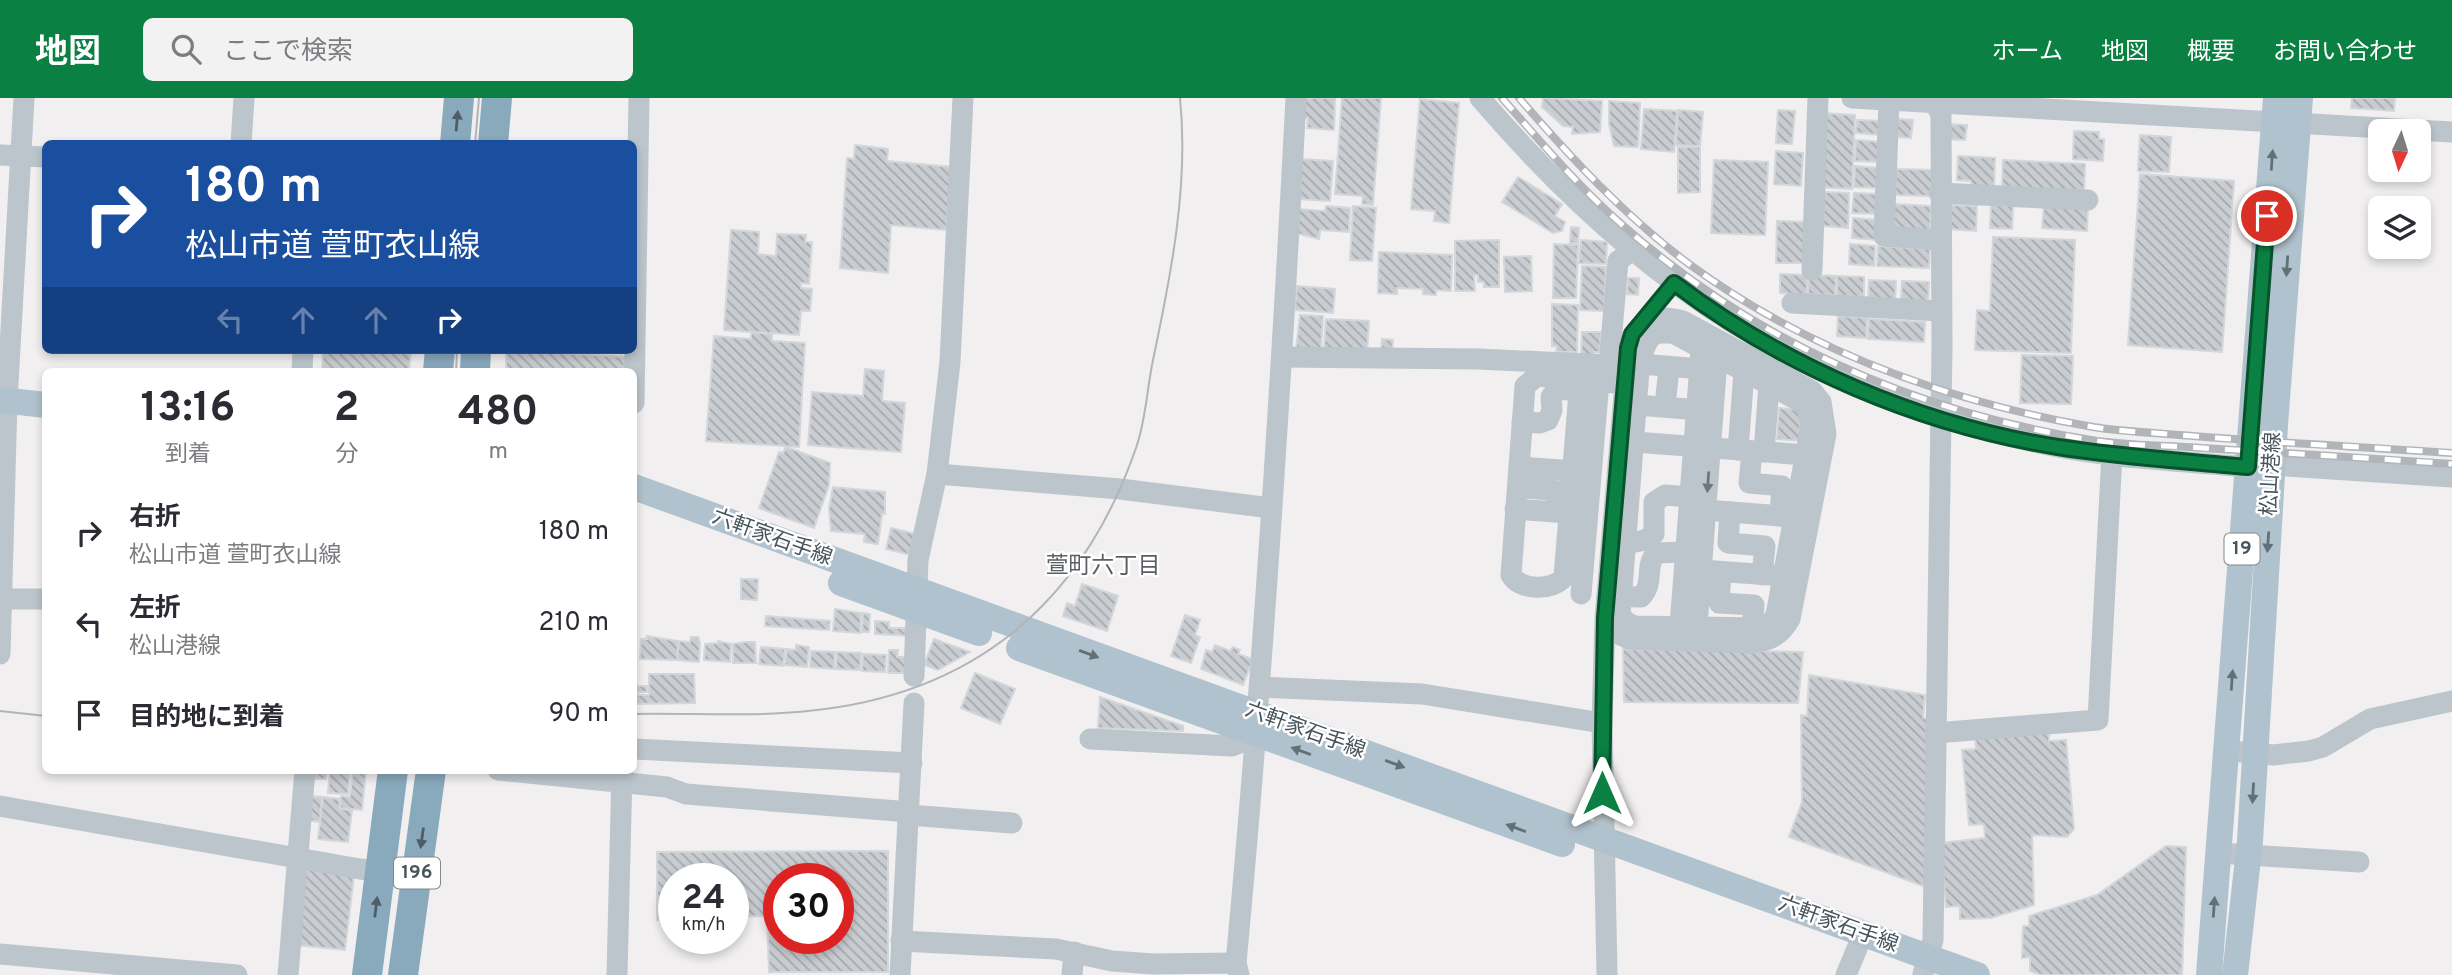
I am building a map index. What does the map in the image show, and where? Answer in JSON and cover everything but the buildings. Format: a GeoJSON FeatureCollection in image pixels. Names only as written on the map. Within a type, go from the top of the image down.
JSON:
{"type":"FeatureCollection","features":[{"type":"Feature","properties":{"kind":"highway"},"geometry":{"type":"LineString","coordinates":[[455,140],[459,98]]}},
{"type":"Feature","properties":{"kind":"highway"},"geometry":{"type":"LineString","coordinates":[[493,140],[496,98]]}},
{"type":"Feature","properties":{"kind":"highway","name":"196"},"geometry":{"type":"LineString","coordinates":[[367,975],[392,774]]}},
{"type":"Feature","properties":{"kind":"highway","name":"196"},"geometry":{"type":"LineString","coordinates":[[403,975],[430,774]]}},
{"type":"Feature","properties":{"kind":"main road","name":"松山港線"},"geometry":{"type":"LineString","coordinates":[[2235,975],[2248,855],[2255,753],[2261,466],[2283,115],[2300,98]]}},
{"type":"Feature","properties":{"kind":"main road"},"geometry":{"type":"LineString","coordinates":[[3,401],[42,405]]}},
{"type":"Feature","properties":{"kind":"main road","name":"松山港線"},"geometry":{"type":"LineString","coordinates":[[2209,975],[2226,750],[2261,466]]}},
{"type":"Feature","properties":{"kind":"main road","name":"六軒家石手線"},"geometry":{"type":"LineString","coordinates":[[637,488],[916,600]]}},
{"type":"Feature","properties":{"kind":"main road","name":"六軒家石手線"},"geometry":{"type":"LineString","coordinates":[[637,507],[916,600],[1860,942],[1926,969],[1976,975]]}},
{"type":"Feature","properties":{"kind":"street"},"geometry":{"type":"LineString","coordinates":[[0,654],[3,401],[24,98]]}},
{"type":"Feature","properties":{"kind":"street"},"geometry":{"type":"LineString","coordinates":[[241,140],[244,98]]}},
{"type":"Feature","properties":{"kind":"street"},"geometry":{"type":"LineString","coordinates":[[637,220],[639,98]]}},
{"type":"Feature","properties":{"kind":"street"},"geometry":{"type":"LineString","coordinates":[[914,676],[918,560],[937,474],[950,362],[963,98]]}},
{"type":"Feature","properties":{"kind":"street"},"geometry":{"type":"LineString","coordinates":[[901,941],[1074,952],[1153,970],[1237,969],[1261,687],[1283,358],[1296,98]]}},
{"type":"Feature","properties":{"kind":"street"},"geometry":{"type":"LineString","coordinates":[[1480,98],[1577,204],[1631,251],[1750,335],[1806,366],[1867,393],[1941,418],[2056,447],[2261,466],[2452,477]]}},
{"type":"Feature","properties":{"kind":"street"},"geometry":{"type":"LineString","coordinates":[[1812,270],[1818,98]]}},
{"type":"Feature","properties":{"kind":"street"},"geometry":{"type":"LineString","coordinates":[[1852,98],[2283,115],[2452,132]]}},
{"type":"Feature","properties":{"kind":"street"},"geometry":{"type":"LineString","coordinates":[[1889,100],[1884,236],[1940,240]]}},
{"type":"Feature","properties":{"kind":"street"},"geometry":{"type":"LineString","coordinates":[[1926,969],[1933,940],[1941,418],[1941,115],[1934,101]]}},
{"type":"Feature","properties":{"kind":"street"},"geometry":{"type":"LineString","coordinates":[[0,155],[42,157]]}},
{"type":"Feature","properties":{"kind":"street"},"geometry":{"type":"LineString","coordinates":[[1939,193],[2088,200]]}},
{"type":"Feature","properties":{"kind":"street"},"geometry":{"type":"LineString","coordinates":[[1283,358],[1478,359],[1609,365],[1618,261],[1631,251]]}},
{"type":"Feature","properties":{"kind":"street"},"geometry":{"type":"LineString","coordinates":[[1607,975],[1602,723],[1605,618],[1613,596],[1632,382],[1632,334],[1645,322],[1674,283]]}},
{"type":"Feature","properties":{"kind":"street"},"geometry":{"type":"LineString","coordinates":[[1792,303],[1941,311]]}},
{"type":"Feature","properties":{"kind":"street"},"geometry":{"type":"LineString","coordinates":[[1605,618],[1616,633],[1629,639],[1761,628],[1774,620],[1795,517],[1826,417],[1817,397],[1709,360],[1668,317],[1645,322]]}},
{"type":"Feature","properties":{"kind":"street"},"geometry":{"type":"LineString","coordinates":[[1632,382],[1644,346],[1650,337],[1658,332],[1673,333],[1709,360],[1744,372],[1801,401],[1807,408],[1814,456]]}},
{"type":"Feature","properties":{"kind":"street"},"geometry":{"type":"LineString","coordinates":[[1632,382],[1667,387],[1709,360]]}},
{"type":"Feature","properties":{"kind":"street"},"geometry":{"type":"LineString","coordinates":[[1688,633],[1698,566],[1695,505],[1709,360]]}},
{"type":"Feature","properties":{"kind":"street"},"geometry":{"type":"LineString","coordinates":[[1744,372],[1751,451],[1749,483],[1782,486],[1795,517]]}},
{"type":"Feature","properties":{"kind":"street"},"geometry":{"type":"LineString","coordinates":[[1571,513],[1558,491],[1528,488],[1522,422],[1525,386],[1530,379],[1537,376],[1586,384]]}},
{"type":"Feature","properties":{"kind":"street"},"geometry":{"type":"LineString","coordinates":[[1522,422],[1540,423],[1548,420],[1552,410],[1551,397],[1558,389],[1586,384],[1632,382],[1667,387],[1705,411]]}},
{"type":"Feature","properties":{"kind":"street"},"geometry":{"type":"LineString","coordinates":[[1581,594],[1571,513],[1573,471],[1586,384]]}},
{"type":"Feature","properties":{"kind":"street"},"geometry":{"type":"LineString","coordinates":[[1524,467],[1515,509],[1511,575],[1514,581],[1522,585],[1548,587],[1559,584],[1564,577],[1586,384]]}},
{"type":"Feature","properties":{"kind":"street"},"geometry":{"type":"LineString","coordinates":[[1751,451],[1769,385]]}},
{"type":"Feature","properties":{"kind":"street"},"geometry":{"type":"LineString","coordinates":[[1627,442],[1814,456]]}},
{"type":"Feature","properties":{"kind":"street"},"geometry":{"type":"LineString","coordinates":[[1935,733],[2098,720],[2112,454]]}},
{"type":"Feature","properties":{"kind":"street"},"geometry":{"type":"LineString","coordinates":[[1524,467],[1573,471]]}},
{"type":"Feature","properties":{"kind":"street"},"geometry":{"type":"LineString","coordinates":[[937,474],[1120,489],[1272,508]]}},
{"type":"Feature","properties":{"kind":"street"},"geometry":{"type":"LineString","coordinates":[[1618,541],[1642,542],[1654,534],[1653,509],[1658,499],[1665,495],[1730,512],[1795,517]]}},
{"type":"Feature","properties":{"kind":"street"},"geometry":{"type":"LineString","coordinates":[[1515,509],[1620,517]]}},
{"type":"Feature","properties":{"kind":"street"},"geometry":{"type":"LineString","coordinates":[[1613,596],[1620,614],[1626,622],[1634,626],[1753,643],[1769,640],[1782,633],[1790,619],[1781,576],[1765,546],[1728,543],[1730,512]]}},
{"type":"Feature","properties":{"kind":"street"},"geometry":{"type":"LineString","coordinates":[[1559,584],[1581,594],[1642,597],[1650,585],[1649,565],[1656,553],[1698,566],[1781,576]]}},
{"type":"Feature","properties":{"kind":"street"},"geometry":{"type":"LineString","coordinates":[[1698,566],[1719,603],[1754,606],[1752,628]]}},
{"type":"Feature","properties":{"kind":"street"},"geometry":{"type":"LineString","coordinates":[[2,599],[42,599]]}},
{"type":"Feature","properties":{"kind":"street"},"geometry":{"type":"LineString","coordinates":[[1261,687],[1422,694],[1602,723]]}},
{"type":"Feature","properties":{"kind":"street"},"geometry":{"type":"LineString","coordinates":[[2226,750],[2289,755],[2309,751],[2323,747],[2370,719],[2452,701]]}},
{"type":"Feature","properties":{"kind":"street"},"geometry":{"type":"LineString","coordinates":[[900,975],[914,703]]}},
{"type":"Feature","properties":{"kind":"street"},"geometry":{"type":"LineString","coordinates":[[1090,738],[1232,746],[1258,725]]}},
{"type":"Feature","properties":{"kind":"street"},"geometry":{"type":"LineString","coordinates":[[637,749],[912,762]]}},
{"type":"Feature","properties":{"kind":"street"},"geometry":{"type":"LineString","coordinates":[[288,975],[305,774]]}},
{"type":"Feature","properties":{"kind":"street"},"geometry":{"type":"LineString","coordinates":[[581,774],[622,776],[667,786],[685,794],[1012,823]]}},
{"type":"Feature","properties":{"kind":"street"},"geometry":{"type":"LineString","coordinates":[[617,975],[622,776]]}},
{"type":"Feature","properties":{"kind":"street"},"geometry":{"type":"LineString","coordinates":[[0,806],[299,858],[417,875]]}},
{"type":"Feature","properties":{"kind":"street"},"geometry":{"type":"LineString","coordinates":[[2218,853],[2359,862]]}},
{"type":"Feature","properties":{"kind":"street"},"geometry":{"type":"LineString","coordinates":[[1846,975],[1860,942]]}},
{"type":"Feature","properties":{"kind":"street"},"geometry":{"type":"LineString","coordinates":[[1072,975],[1074,952]]}},
{"type":"Feature","properties":{"kind":"street"},"geometry":{"type":"LineString","coordinates":[[0,954],[148,971],[237,975]]}},
{"type":"Feature","properties":{"kind":"tram line"},"geometry":{"type":"LineString","coordinates":[[475,140],[479,98]]}},
{"type":"Feature","properties":{"kind":"tram line"},"geometry":{"type":"LineString","coordinates":[[637,714],[786,713],[867,702],[921,685],[970,662],[1014,632],[1052,596],[1085,553],[1113,503],[1139,437],[1177,229],[1182,163],[1180,98]]}},
{"type":"Feature","properties":{"kind":"tram line"},"geometry":{"type":"LineString","coordinates":[[456,368],[457,354]]}},
{"type":"Feature","properties":{"kind":"tram line"},"geometry":{"type":"LineString","coordinates":[[0,711],[42,716]]}},
{"type":"Feature","properties":{"kind":"railway"},"geometry":{"type":"LineString","coordinates":[[1502,98],[1588,193],[1671,265],[1725,303],[1781,336],[1839,365],[1899,390],[1961,411],[2025,427],[2105,442],[2452,464]]}},
{"type":"Feature","properties":{"kind":"railway"},"geometry":{"type":"LineString","coordinates":[[1519,98],[1600,186],[1665,246],[1689,264],[1782,323],[1882,369],[1986,403],[2093,427],[2452,453]]}},
{"type":"Feature","properties":{"kind":"district","name":"萱町六丁目"},"geometry":{"type":"Point","coordinates":[1103,567]}},
{"type":"Feature","properties":{"kind":"route"},"geometry":{"type":"LineString","coordinates":[[1602,793],[1605,618],[1628,348],[1632,334],[1645,322],[1674,283],[1750,335],[1806,366],[1867,393],[1941,418],[2056,447],[2248,467],[2267,216]]}}]}
